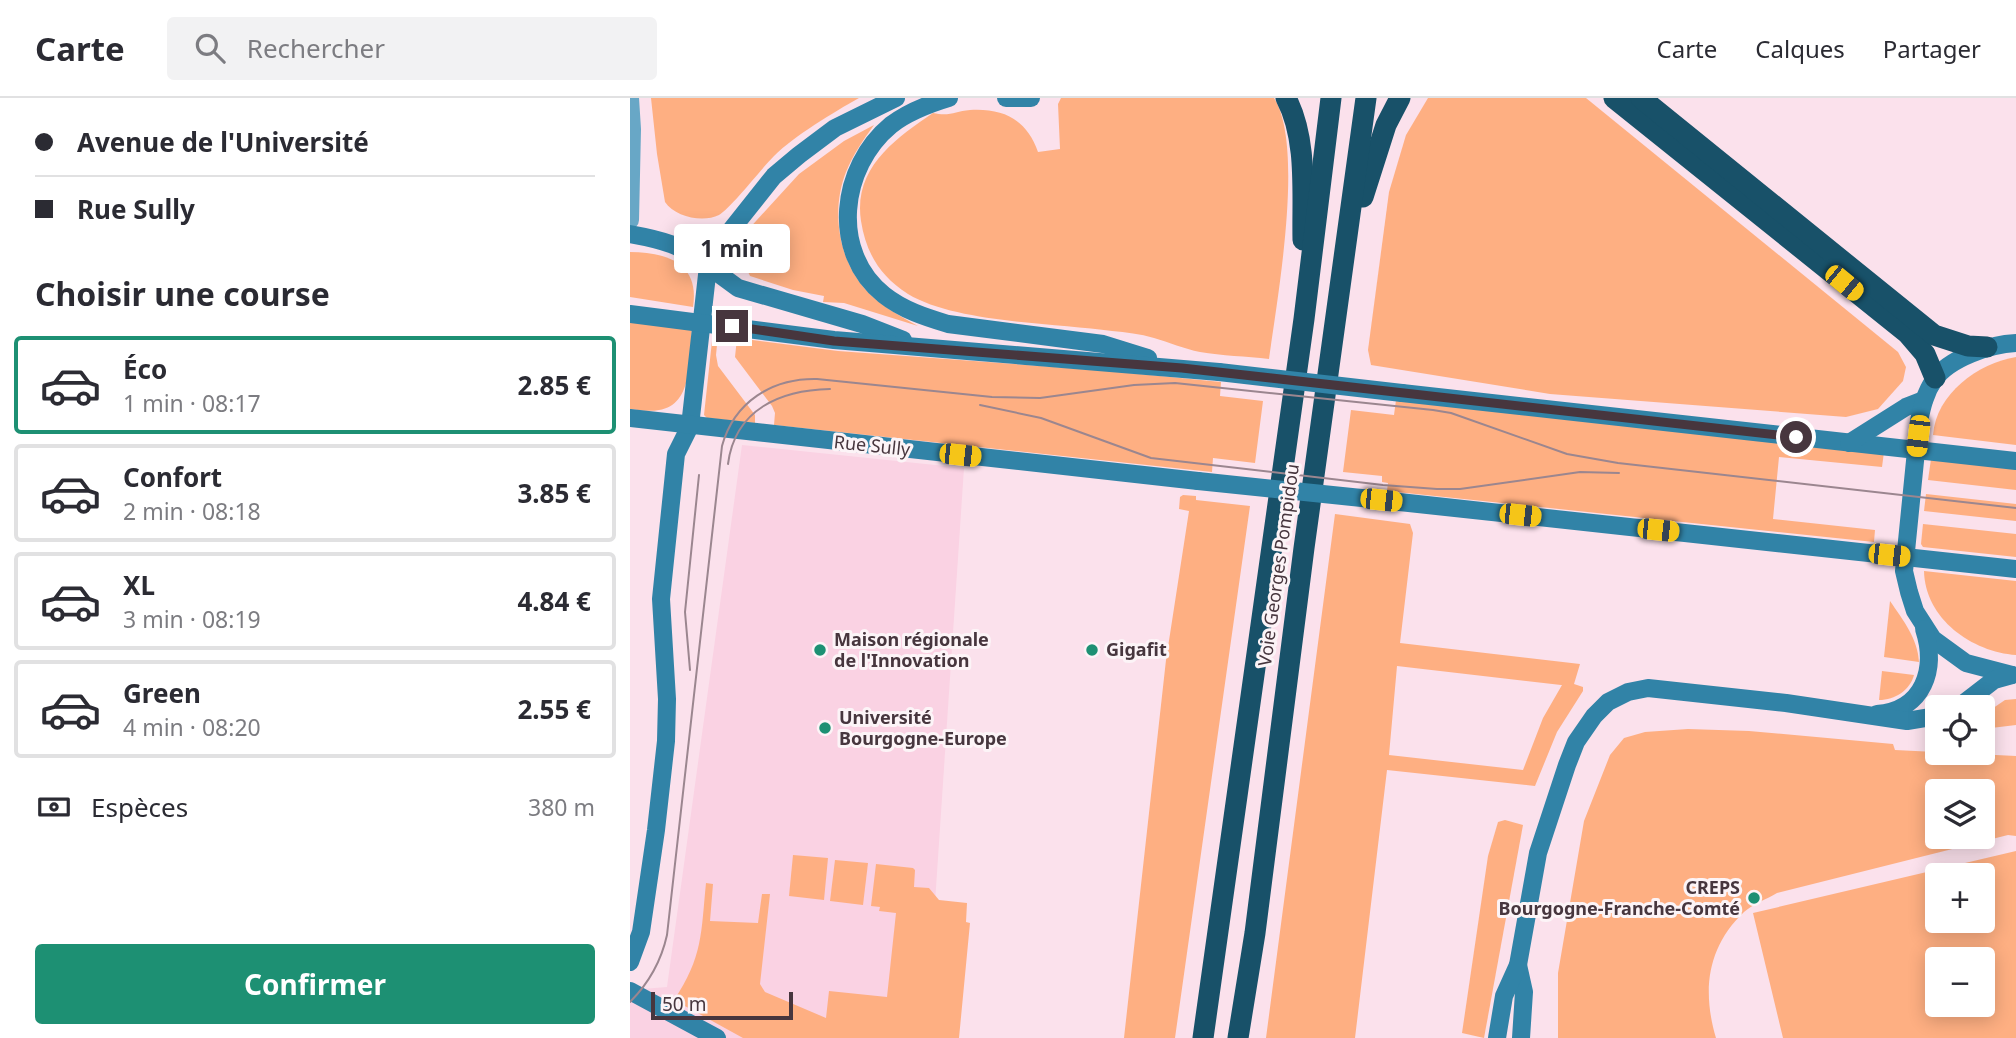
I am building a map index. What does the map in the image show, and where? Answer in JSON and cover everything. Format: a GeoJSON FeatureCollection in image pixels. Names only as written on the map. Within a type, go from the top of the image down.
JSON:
{"type":"FeatureCollection","features":[{"type":"Feature","properties":{"kind":"highway"},"geometry":{"type":"LineString","coordinates":[[1286,98],[1301,149],[1304,319]]}},
{"type":"Feature","properties":{"kind":"highway","name":"Voie Georges Pompidou"},"geometry":{"type":"LineString","coordinates":[[1204,1028],[1304,319],[1331,98]]}},
{"type":"Feature","properties":{"kind":"highway","name":"Voie Georges Pompidou"},"geometry":{"type":"LineString","coordinates":[[1238,1038],[1255,933],[1304,548],[1366,98]]}},
{"type":"Feature","properties":{"kind":"highway"},"geometry":{"type":"LineString","coordinates":[[1345,256],[1378,147],[1400,98]]}},
{"type":"Feature","properties":{"kind":"highway"},"geometry":{"type":"LineString","coordinates":[[1614,98],[1907,333],[1924,354],[1934,378]]}},
{"type":"Feature","properties":{"kind":"highway"},"geometry":{"type":"LineString","coordinates":[[1641,98],[1934,335],[1968,346],[1987,347]]}},
{"type":"Feature","properties":{"kind":"highway"},"geometry":{"type":"LineString","coordinates":[[1253,1038],[1255,933]]}},
{"type":"Feature","properties":{"kind":"highway"},"geometry":{"type":"LineString","coordinates":[[1191,1038],[1193,1030],[1204,1028]]}},
{"type":"Feature","properties":{"kind":"main road"},"geometry":{"type":"LineString","coordinates":[[686,250],[723,240],[775,176],[799,155],[835,128],[896,98]]}},
{"type":"Feature","properties":{"kind":"main road"},"geometry":{"type":"LineString","coordinates":[[949,98],[921,108],[892,125],[872,145],[854,177],[847,212],[850,240],[861,270],[873,285],[898,305],[948,324],[1103,344],[1182,368]]}},
{"type":"Feature","properties":{"kind":"main road"},"geometry":{"type":"LineString","coordinates":[[1006,98],[1031,98]]}},
{"type":"Feature","properties":{"kind":"main road"},"geometry":{"type":"LineString","coordinates":[[630,234],[657,239],[686,250],[738,288],[862,324],[923,347]]}},
{"type":"Feature","properties":{"kind":"main road"},"geometry":{"type":"LineString","coordinates":[[630,962],[641,932],[666,741],[667,699],[661,599],[676,454],[690,426],[708,266]]}},
{"type":"Feature","properties":{"kind":"main road"},"geometry":{"type":"LineString","coordinates":[[630,313],[834,341],[1182,368],[2016,461]]}},
{"type":"Feature","properties":{"kind":"main road"},"geometry":{"type":"LineString","coordinates":[[1869,715],[1890,713],[1914,697],[1922,688],[1930,669],[1929,643],[1909,592],[1904,571],[1916,450],[1924,400],[1934,378],[1970,354],[2014,341]]}},
{"type":"Feature","properties":{"kind":"main road"},"geometry":{"type":"LineString","coordinates":[[1849,443],[1906,407],[1924,400]]}},
{"type":"Feature","properties":{"kind":"main road","name":"Rue Sully"},"geometry":{"type":"LineString","coordinates":[[630,418],[2016,569]]}},
{"type":"Feature","properties":{"kind":"main road"},"geometry":{"type":"LineString","coordinates":[[1923,626],[1933,639],[1966,663],[2014,675]]}},
{"type":"Feature","properties":{"kind":"main road"},"geometry":{"type":"LineString","coordinates":[[1975,695],[1994,681],[2014,675]]}},
{"type":"Feature","properties":{"kind":"main road"},"geometry":{"type":"LineString","coordinates":[[1497,1038],[1504,996],[1518,965],[1538,853],[1559,786],[1576,742],[1608,702],[1628,692],[1648,688],[1786,703],[1907,721],[1925,718]]}},
{"type":"Feature","properties":{"kind":"main road"},"geometry":{"type":"LineString","coordinates":[[1518,965],[1524,992],[1521,1038]]}},
{"type":"Feature","properties":{"kind":"main road"},"geometry":{"type":"LineString","coordinates":[[630,991],[717,1038]]}},
{"type":"Feature","properties":{"kind":"street"},"geometry":{"type":"LineString","coordinates":[[630,98],[630,220]]}},
{"type":"Feature","properties":{"kind":"shaded area"},"geometry":{"type":"Polygon","coordinates":[[[651,98],[859,98],[792,140],[719,215],[698,218],[682,215],[665,202],[651,98]]]}},
{"type":"Feature","properties":{"kind":"shaded area"},"geometry":{"type":"Polygon","coordinates":[[[1061,98],[1274,98],[1283,121],[1288,186],[1282,263],[1269,359],[1200,352],[1133,333],[1007,320],[952,311],[928,304],[908,294],[882,271],[863,233],[860,202],[870,170],[891,145],[933,113],[982,110],[1004,114],[1021,124],[1038,152],[1060,149],[1058,104],[1061,98]]]}},
{"type":"Feature","properties":{"kind":"shaded area"},"geometry":{"type":"Polygon","coordinates":[[[1428,98],[1586,98],[1898,352],[1906,367],[1903,381],[1878,409],[1846,417],[1550,394],[1371,365],[1368,350],[1389,192],[1406,135],[1428,98]]]}},
{"type":"Feature","properties":{"kind":"shaded area"},"geometry":{"type":"Polygon","coordinates":[[[874,125],[858,148],[841,187],[838,218],[843,248],[856,277],[865,289],[883,305],[918,326],[844,303],[823,302],[824,296],[793,290],[750,276],[735,244],[799,174],[844,141],[874,125]]]}},
{"type":"Feature","properties":{"kind":"shaded area"},"geometry":{"type":"Polygon","coordinates":[[[630,252],[656,254],[678,263],[686,270],[691,280],[694,292],[693,307],[630,297],[630,252]]]}},
{"type":"Feature","properties":{"kind":"shaded area"},"geometry":{"type":"Polygon","coordinates":[[[630,321],[692,329],[684,389],[670,406],[655,411],[630,409],[630,321]]]}},
{"type":"Feature","properties":{"kind":"shaded area"},"geometry":{"type":"Polygon","coordinates":[[[718,335],[718,366],[755,415],[755,423],[707,418],[704,415],[712,341],[718,335]]]}},
{"type":"Feature","properties":{"kind":"shaded area"},"geometry":{"type":"Polygon","coordinates":[[[737,338],[838,351],[1221,382],[1220,396],[1263,401],[1255,463],[1213,458],[1212,472],[774,425],[775,413],[772,406],[735,357],[737,338]]]}},
{"type":"Feature","properties":{"kind":"shaded area"},"geometry":{"type":"Polygon","coordinates":[[[2016,357],[2016,445],[1933,435],[1942,406],[1961,383],[1987,366],[2016,357]]]}},
{"type":"Feature","properties":{"kind":"shaded area"},"geometry":{"type":"Polygon","coordinates":[[[1396,400],[1884,452],[1882,467],[1779,457],[1773,519],[1875,530],[1874,542],[1387,491],[1388,483],[1382,482],[1382,476],[1343,472],[1351,410],[1394,415],[1396,400]]]}},
{"type":"Feature","properties":{"kind":"shaded area","name":"Université Bourgogne-Europe"},"geometry":{"type":"Polygon","coordinates":[[[742,445],[964,468],[926,1038],[630,1038],[630,990],[667,987],[742,445]]]}},
{"type":"Feature","properties":{"kind":"shaded area"},"geometry":{"type":"Polygon","coordinates":[[[1931,459],[2016,468],[2016,490],[1928,480],[1931,459]]]}},
{"type":"Feature","properties":{"kind":"shaded area"},"geometry":{"type":"Polygon","coordinates":[[[1926,494],[2016,504],[2016,521],[1924,511],[1926,494]]]}},
{"type":"Feature","properties":{"kind":"shaded area"},"geometry":{"type":"Polygon","coordinates":[[[1196,496],[1196,500],[1250,506],[1175,1038],[1124,1038],[1166,660],[1189,511],[1179,509],[1180,497],[1196,496]]]}},
{"type":"Feature","properties":{"kind":"shaded area"},"geometry":{"type":"Polygon","coordinates":[[[1335,514],[1410,524],[1413,533],[1400,643],[1580,664],[1574,684],[1583,687],[1583,691],[1557,732],[1535,786],[1387,770],[1355,1038],[1266,1038],[1335,514]],[[1397,666],[1389,755],[1523,770],[1543,718],[1562,685],[1397,666]]]}},
{"type":"Feature","properties":{"kind":"shaded area"},"geometry":{"type":"Polygon","coordinates":[[[1923,524],[2016,534],[2016,557],[1923,547],[1923,524]]]}},
{"type":"Feature","properties":{"kind":"shaded area"},"geometry":{"type":"Polygon","coordinates":[[[1924,571],[2016,581],[2016,655],[1983,647],[1954,630],[1933,604],[1926,588],[1924,571]]]}},
{"type":"Feature","properties":{"kind":"shaded area"},"geometry":{"type":"Polygon","coordinates":[[[1890,601],[1913,638],[1919,662],[1884,657],[1890,601]]]}},
{"type":"Feature","properties":{"kind":"shaded area"},"geometry":{"type":"Polygon","coordinates":[[[1882,671],[1914,675],[1901,693],[1879,700],[1882,671]]]}},
{"type":"Feature","properties":{"kind":"shaded area"},"geometry":{"type":"Polygon","coordinates":[[[2016,699],[2016,725],[1995,728],[1995,707],[2005,700],[2016,699]]]}},
{"type":"Feature","properties":{"kind":"shaded area","name":"CREPS Bourgogne-Franche-Comté"},"geometry":{"type":"Polygon","coordinates":[[[1688,729],[1749,731],[1893,744],[1895,750],[1925,751],[1925,765],[1995,765],[1995,755],[2016,756],[2016,836],[1995,838],[1995,779],[1925,779],[1925,849],[1952,849],[1777,893],[1744,912],[1722,940],[1711,970],[1709,1003],[1716,1038],[1558,1038],[1558,973],[1584,821],[1610,755],[1624,738],[1645,732],[1688,729]]]}},
{"type":"Feature","properties":{"kind":"shaded area"},"geometry":{"type":"Polygon","coordinates":[[[1505,820],[1523,825],[1484,1038],[1462,1033],[1488,856],[1498,822],[1505,820]]]}},
{"type":"Feature","properties":{"kind":"shaded area"},"geometry":{"type":"Polygon","coordinates":[[[2016,851],[2016,1038],[1783,1038],[1753,913],[1925,872],[1925,933],[1995,933],[1995,863],[1965,863],[2016,851]]]}},
{"type":"Feature","properties":{"kind":"shaded area"},"geometry":{"type":"Polygon","coordinates":[[[793,855],[828,858],[824,900],[789,896],[793,855]]]}},
{"type":"Feature","properties":{"kind":"shaded area"},"geometry":{"type":"Polygon","coordinates":[[[835,860],[868,863],[863,905],[830,901],[835,860]]]}},
{"type":"Feature","properties":{"kind":"shaded area"},"geometry":{"type":"Polygon","coordinates":[[[876,864],[913,868],[914,887],[929,888],[939,900],[967,903],[966,922],[970,923],[959,1038],[743,1038],[674,1000],[696,957],[706,883],[713,884],[710,921],[758,923],[762,894],[770,894],[760,984],[765,992],[826,1018],[829,991],[887,997],[896,913],[879,911],[880,907],[871,906],[876,864]]]}},
{"type":"Feature","properties":{"kind":"tram line"},"geometry":{"type":"LineString","coordinates":[[630,1002],[653,972],[667,935],[722,446],[728,430],[745,405],[770,388],[800,380],[817,379],[992,397],[1040,398],[1134,385],[1175,383],[1451,413],[1567,454],[1618,463],[2016,508]]}},
{"type":"Feature","properties":{"kind":"tram line"},"geometry":{"type":"LineString","coordinates":[[728,464],[732,445],[740,429],[750,416],[763,406],[794,393],[830,389]]}},
{"type":"Feature","properties":{"kind":"tram line"},"geometry":{"type":"LineString","coordinates":[[980,405],[1041,418],[1151,458],[1383,485],[1460,489],[1580,472],[1619,473]]}},
{"type":"Feature","properties":{"kind":"tram line"},"geometry":{"type":"LineString","coordinates":[[690,670],[685,612],[699,475]]}},
{"type":"Feature","properties":{"kind":"place","name":"Maison régionale de l'Innovation"},"geometry":{"type":"Point","coordinates":[820,650]}},
{"type":"Feature","properties":{"kind":"place","name":"Gigafit"},"geometry":{"type":"Point","coordinates":[1092,650]}},
{"type":"Feature","properties":{"kind":"place","name":"Université Bourgogne-Europe"},"geometry":{"type":"Point","coordinates":[825,728]}},
{"type":"Feature","properties":{"kind":"place","name":"CREPS Bourgogne-Franche-Comté"},"geometry":{"type":"Point","coordinates":[1754,898]}},
{"type":"Feature","properties":{"kind":"route"},"geometry":{"type":"LineString","coordinates":[[732,326],[834,341],[1182,368],[1796,437]]}}]}
